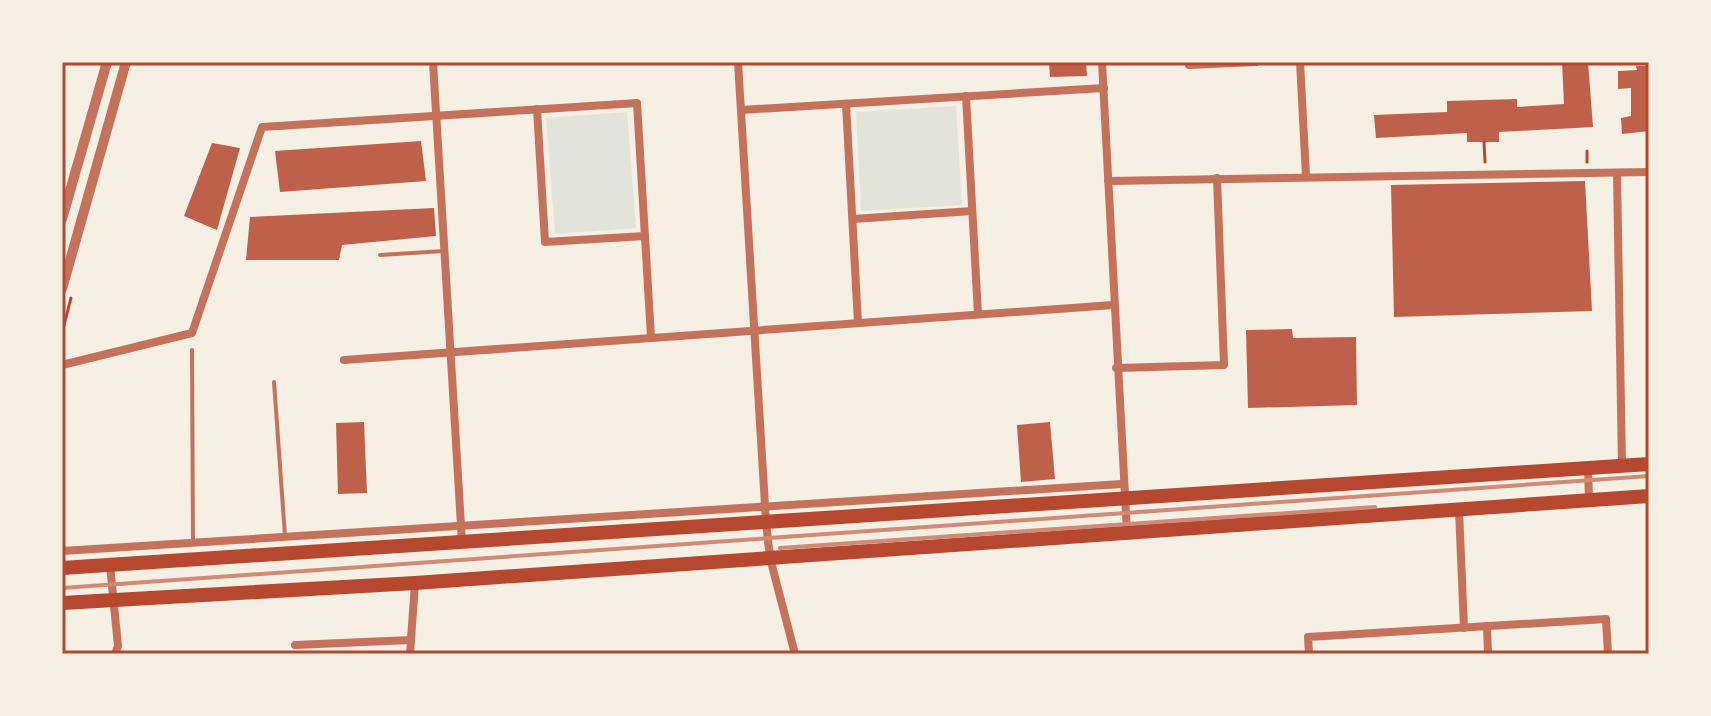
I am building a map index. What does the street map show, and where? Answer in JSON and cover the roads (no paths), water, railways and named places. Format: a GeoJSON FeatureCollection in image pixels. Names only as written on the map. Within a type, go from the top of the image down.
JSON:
{"type":"FeatureCollection","features":[{"type":"Feature","properties":{"kind":"main road"},"geometry":{"type":"LineString","coordinates":[[62,568],[766,522],[1123,490],[1649,464]]}},
{"type":"Feature","properties":{"kind":"main road"},"geometry":{"type":"LineString","coordinates":[[62,603],[415,583],[1649,496]]}},
{"type":"Feature","properties":{"kind":"street"},"geometry":{"type":"LineString","coordinates":[[62,219],[107,62]]}},
{"type":"Feature","properties":{"kind":"street"},"geometry":{"type":"LineString","coordinates":[[62,289],[126,62]]}},
{"type":"Feature","properties":{"kind":"street"},"geometry":{"type":"LineString","coordinates":[[433,62],[462,542]]}},
{"type":"Feature","properties":{"kind":"street"},"geometry":{"type":"LineString","coordinates":[[738,62],[766,522],[770,558],[795,654]]}},
{"type":"Feature","properties":{"kind":"street"},"geometry":{"type":"LineString","coordinates":[[1102,62],[1127,533]]}},
{"type":"Feature","properties":{"kind":"street"},"geometry":{"type":"LineString","coordinates":[[1189,62],[1189,65],[1256,62]]}},
{"type":"Feature","properties":{"kind":"street"},"geometry":{"type":"LineString","coordinates":[[1300,62],[1306,176]]}},
{"type":"Feature","properties":{"kind":"street"},"geometry":{"type":"LineString","coordinates":[[741,110],[1104,88]]}},
{"type":"Feature","properties":{"kind":"street"},"geometry":{"type":"LineString","coordinates":[[966,96],[978,314]]}},
{"type":"Feature","properties":{"kind":"street"},"geometry":{"type":"LineString","coordinates":[[62,365],[192,333],[262,127],[637,103],[651,337]]}},
{"type":"Feature","properties":{"kind":"street"},"geometry":{"type":"LineString","coordinates":[[846,104],[858,323]]}},
{"type":"Feature","properties":{"kind":"street"},"geometry":{"type":"LineString","coordinates":[[537,109],[545,242],[645,236]]}},
{"type":"Feature","properties":{"kind":"street"},"geometry":{"type":"LineString","coordinates":[[1108,181],[1649,172]]}},
{"type":"Feature","properties":{"kind":"street"},"geometry":{"type":"LineString","coordinates":[[1617,174],[1622,466]]}},
{"type":"Feature","properties":{"kind":"street"},"geometry":{"type":"LineString","coordinates":[[1116,368],[1224,365],[1217,178]]}},
{"type":"Feature","properties":{"kind":"street"},"geometry":{"type":"LineString","coordinates":[[853,219],[972,211]]}},
{"type":"Feature","properties":{"kind":"street"},"geometry":{"type":"LineString","coordinates":[[344,360],[1113,305]]}},
{"type":"Feature","properties":{"kind":"street"},"geometry":{"type":"LineString","coordinates":[[1588,469],[1589,500]]}},
{"type":"Feature","properties":{"kind":"street"},"geometry":{"type":"LineString","coordinates":[[62,551],[765,506],[1123,490]]}},
{"type":"Feature","properties":{"kind":"street"},"geometry":{"type":"LineString","coordinates":[[1459,510],[1464,628]]}},
{"type":"Feature","properties":{"kind":"street"},"geometry":{"type":"LineString","coordinates":[[110,565],[115,654]]}},
{"type":"Feature","properties":{"kind":"street"},"geometry":{"type":"LineString","coordinates":[[410,654],[415,583]]}},
{"type":"Feature","properties":{"kind":"street"},"geometry":{"type":"LineString","coordinates":[[1309,654],[1308,637],[1606,619],[1608,654]]}},
{"type":"Feature","properties":{"kind":"street"},"geometry":{"type":"LineString","coordinates":[[1487,626],[1488,654]]}},
{"type":"Feature","properties":{"kind":"street"},"geometry":{"type":"LineString","coordinates":[[295,645],[411,640]]}},
{"type":"Feature","properties":{"kind":"lane"},"geometry":{"type":"LineString","coordinates":[[380,255],[444,251]]}},
{"type":"Feature","properties":{"kind":"lane"},"geometry":{"type":"LineString","coordinates":[[192,350],[193,545]]}},
{"type":"Feature","properties":{"kind":"lane"},"geometry":{"type":"LineString","coordinates":[[274,382],[285,536]]}},
{"type":"Feature","properties":{"kind":"railway"},"geometry":{"type":"LineString","coordinates":[[62,588],[1649,476]]}},
{"type":"Feature","properties":{"kind":"railway"},"geometry":{"type":"LineString","coordinates":[[780,548],[1375,507]]}}]}
